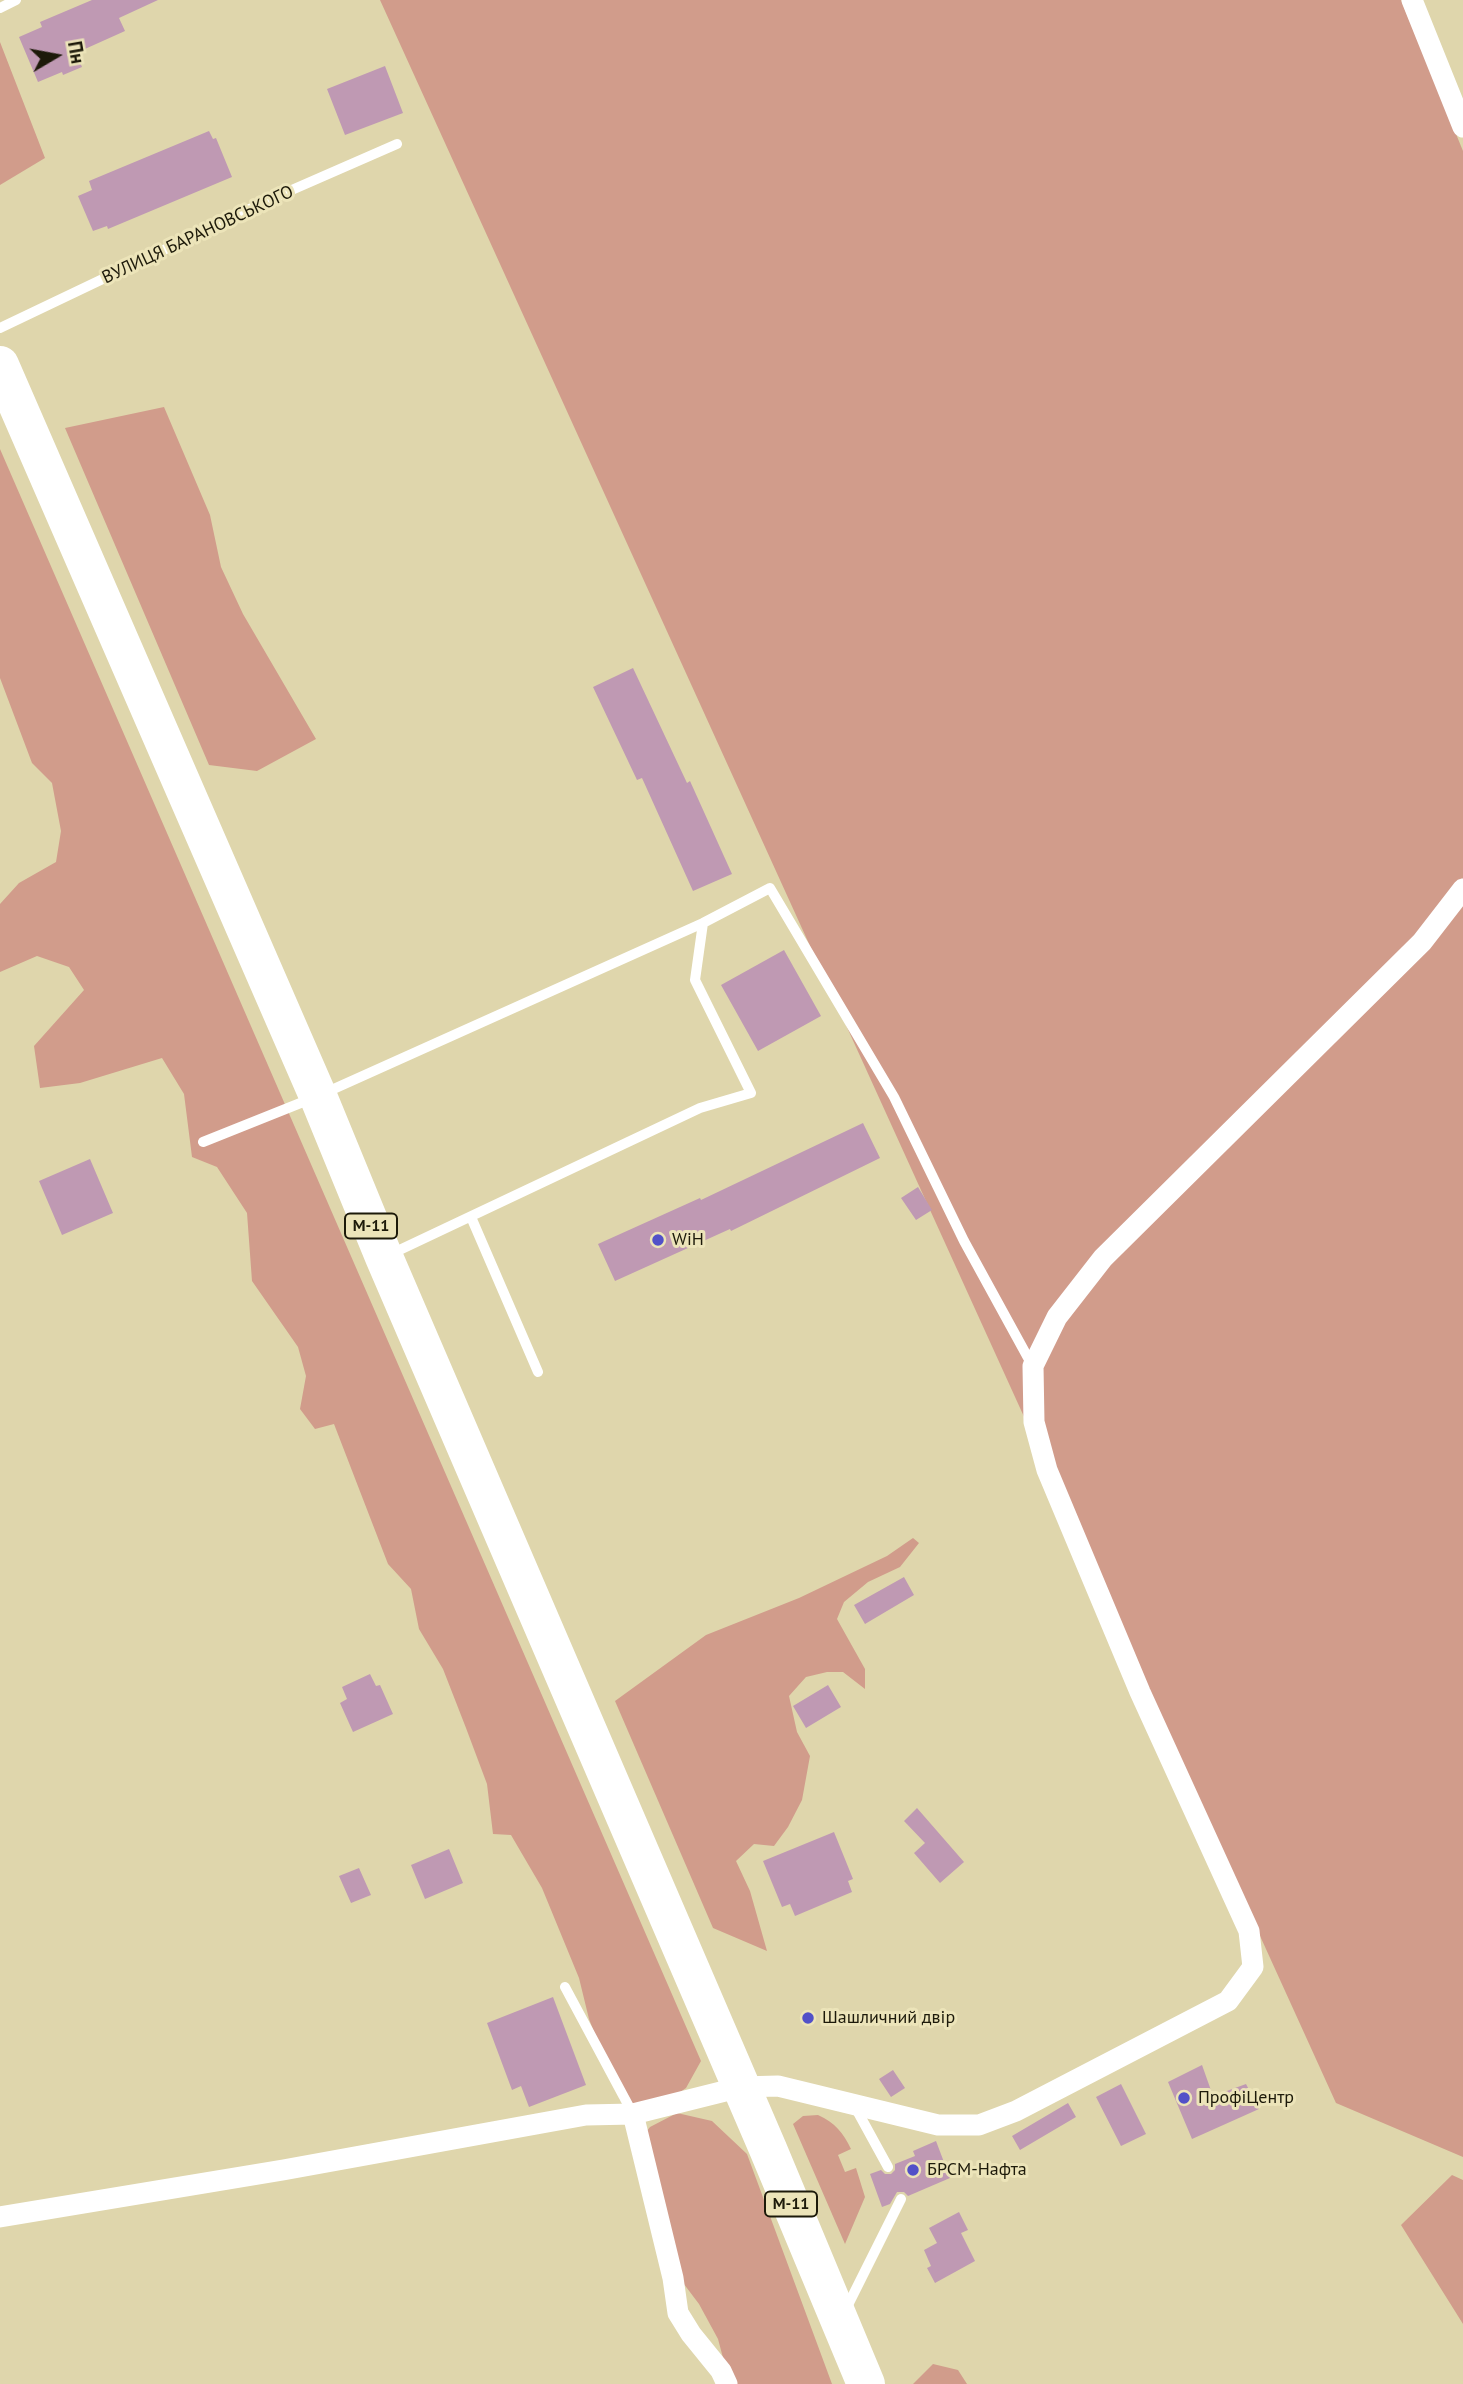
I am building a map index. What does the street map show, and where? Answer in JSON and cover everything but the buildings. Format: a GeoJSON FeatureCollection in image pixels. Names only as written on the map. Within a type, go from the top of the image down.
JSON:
{"type":"FeatureCollection","features":[{"type":"Feature","properties":{"kind":"highway","name":"М-11"},"geometry":{"type":"LineString","coordinates":[[0,365],[318,1096],[384,1257],[866,2384]]}},
{"type":"Feature","properties":{"kind":"street"},"geometry":{"type":"LineString","coordinates":[[1412,0],[1463,127]]}},
{"type":"Feature","properties":{"kind":"street"},"geometry":{"type":"LineString","coordinates":[[0,2217],[283,2170],[586,2115],[633,2114],[741,2087],[778,2086],[939,2125],[979,2125],[1016,2111],[1228,2001],[1252,1967],[1249,1931],[1140,1692],[1047,1470],[1034,1422],[1033,1366],[1057,1317],[1103,1258],[1422,942],[1463,889]]}},
{"type":"Feature","properties":{"kind":"street"},"geometry":{"type":"LineString","coordinates":[[633,2114],[673,2278],[678,2313],[721,2371],[727,2384]]}},
{"type":"Feature","properties":{"kind":"lane"},"geometry":{"type":"LineString","coordinates":[[0,8],[16,0]]}},
{"type":"Feature","properties":{"kind":"lane","name":"ВУЛИЦЯ БАРАНОВСЬКОГО"},"geometry":{"type":"LineString","coordinates":[[0,328],[262,203],[397,144]]}},
{"type":"Feature","properties":{"kind":"lane"},"geometry":{"type":"LineString","coordinates":[[203,1142],[318,1096],[702,923],[770,888],[894,1097],[964,1241],[1033,1366]]}},
{"type":"Feature","properties":{"kind":"lane"},"geometry":{"type":"LineString","coordinates":[[384,1257],[700,1108],[751,1093],[695,980],[702,923]]}},
{"type":"Feature","properties":{"kind":"lane"},"geometry":{"type":"LineString","coordinates":[[471,1217],[538,1372]]}},
{"type":"Feature","properties":{"kind":"lane"},"geometry":{"type":"LineString","coordinates":[[565,1987],[633,2114]]}},
{"type":"Feature","properties":{"kind":"lane"},"geometry":{"type":"LineString","coordinates":[[853,2103],[888,2167]]}},
{"type":"Feature","properties":{"kind":"lane"},"geometry":{"type":"LineString","coordinates":[[840,2321],[901,2199]]}},
{"type":"Feature","properties":{"kind":"shaded area"},"geometry":{"type":"Polygon","coordinates":[[[380,0],[1401,0],[1463,151],[1463,2157],[1336,2103],[380,0]]]}},
{"type":"Feature","properties":{"kind":"shaded area"},"geometry":{"type":"Polygon","coordinates":[[[0,42],[45,158],[0,185],[0,42]]]}},
{"type":"Feature","properties":{"kind":"shaded area"},"geometry":{"type":"Polygon","coordinates":[[[164,407],[210,515],[221,567],[243,614],[316,739],[257,771],[209,765],[65,428],[164,407]]]}},
{"type":"Feature","properties":{"kind":"shaded area"},"geometry":{"type":"Polygon","coordinates":[[[0,449],[701,2061],[686,2088],[669,2100],[642,2108],[620,2100],[589,2019],[579,1978],[542,1888],[511,1835],[493,1834],[487,1784],[443,1669],[419,1629],[411,1589],[388,1564],[334,1424],[315,1429],[300,1409],[306,1376],[298,1347],[252,1281],[247,1213],[217,1167],[192,1157],[184,1094],[162,1058],[80,1083],[40,1088],[34,1046],[84,990],[69,967],[37,956],[0,972],[0,904],[19,883],[56,862],[61,831],[52,783],[32,763],[0,678],[0,449]]]}},
{"type":"Feature","properties":{"kind":"shaded area"},"geometry":{"type":"Polygon","coordinates":[[[913,1538],[919,1543],[900,1567],[868,1582],[844,1602],[837,1619],[865,1669],[865,1689],[843,1672],[827,1672],[806,1677],[789,1696],[797,1732],[810,1756],[802,1800],[774,1846],[754,1844],[736,1861],[750,1891],[767,1951],[713,1928],[615,1701],[706,1635],[799,1598],[887,1556],[913,1538]]]}},
{"type":"Feature","properties":{"kind":"shaded area"},"geometry":{"type":"Polygon","coordinates":[[[677,2113],[712,2121],[747,2154],[832,2384],[730,2384],[718,2339],[699,2304],[665,2259],[635,2146],[650,2127],[677,2113]]]}},
{"type":"Feature","properties":{"kind":"shaded area"},"geometry":{"type":"Polygon","coordinates":[[[818,2115],[834,2125],[848,2143],[851,2149],[838,2155],[845,2172],[856,2168],[865,2197],[845,2244],[793,2124],[803,2116],[818,2115]]]}},
{"type":"Feature","properties":{"kind":"shaded area"},"geometry":{"type":"Polygon","coordinates":[[[1452,2175],[1463,2180],[1463,2324],[1401,2225],[1452,2175]]]}},
{"type":"Feature","properties":{"kind":"shaded area"},"geometry":{"type":"Polygon","coordinates":[[[933,2364],[958,2370],[967,2384],[913,2384],[933,2364]]]}},
{"type":"Feature","properties":{"kind":"place","name":"WiH"},"geometry":{"type":"Point","coordinates":[658,1240]}},
{"type":"Feature","properties":{"kind":"place","name":"Шашличний двір"},"geometry":{"type":"Point","coordinates":[808,2018]}},
{"type":"Feature","properties":{"kind":"place","name":"ПрофіЦентр"},"geometry":{"type":"Point","coordinates":[1184,2098]}},
{"type":"Feature","properties":{"kind":"place","name":"БРСМ-Нафта"},"geometry":{"type":"Point","coordinates":[913,2170]}}]}
